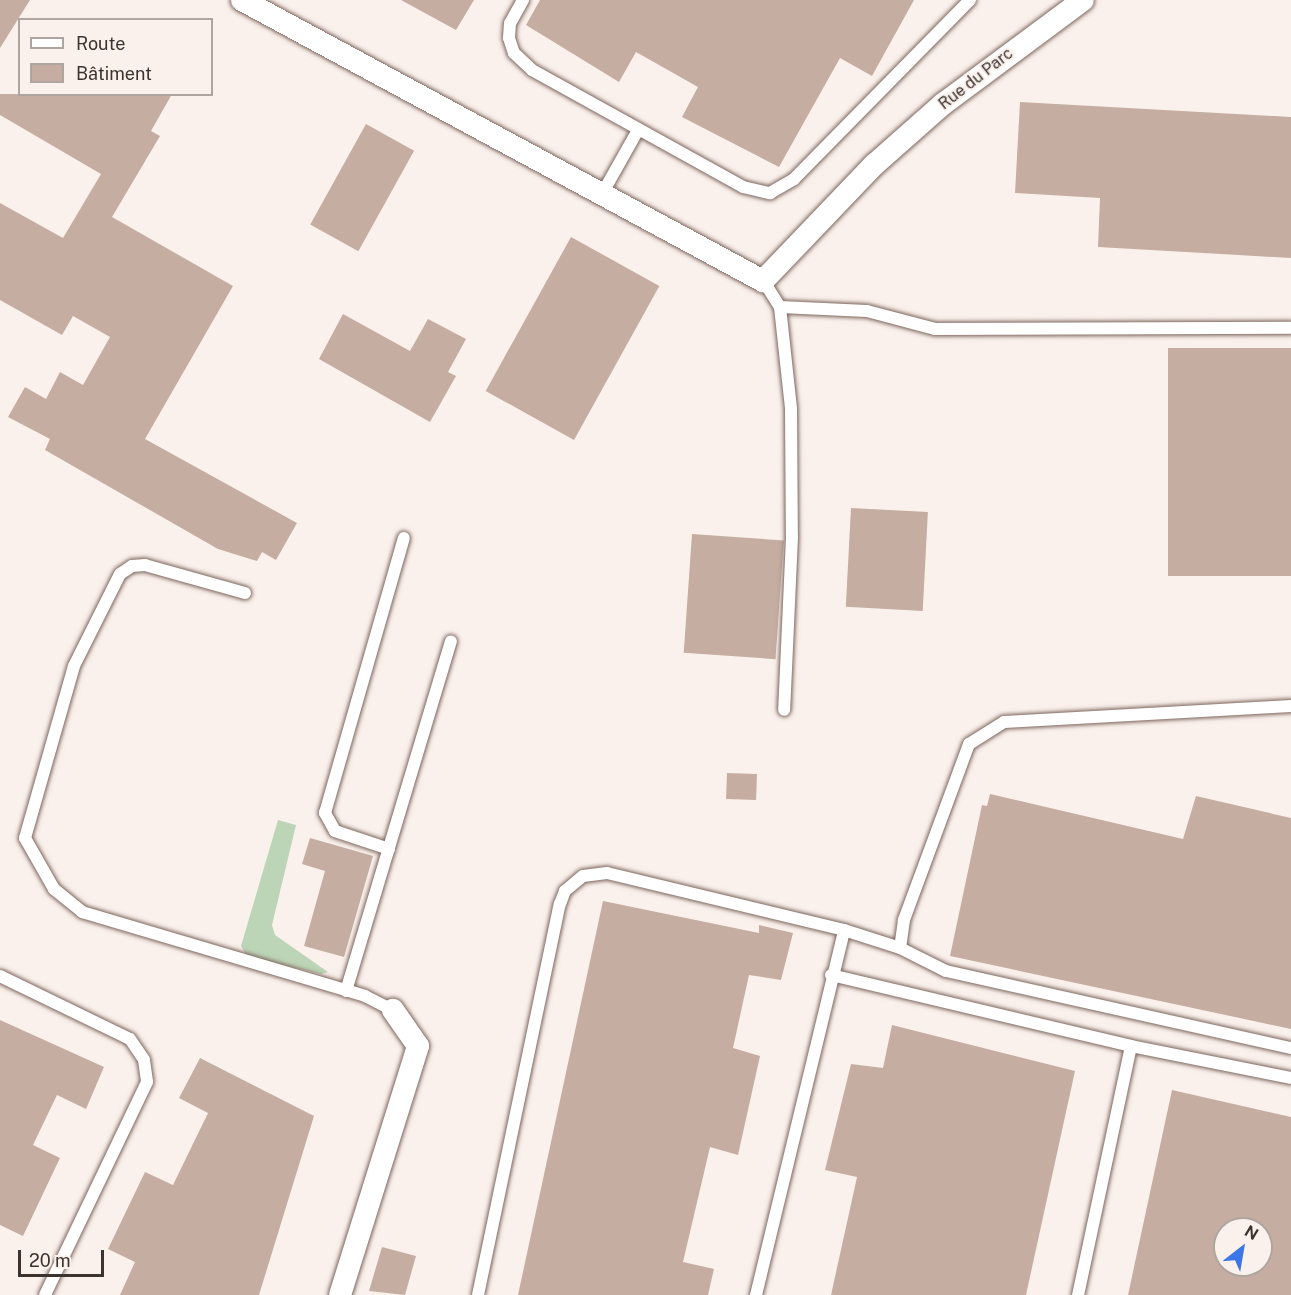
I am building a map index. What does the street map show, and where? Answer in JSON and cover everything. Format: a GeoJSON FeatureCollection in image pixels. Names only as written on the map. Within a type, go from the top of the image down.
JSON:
{"type":"FeatureCollection","features":[{"type":"Feature","properties":{"kind":"street"},"geometry":{"type":"LineString","coordinates":[[242,0],[763,280]]}},
{"type":"Feature","properties":{"kind":"street","name":"Rue du Parc"},"geometry":{"type":"LineString","coordinates":[[763,280],[874,165],[943,104],[1083,0]]}},
{"type":"Feature","properties":{"kind":"street"},"geometry":{"type":"LineString","coordinates":[[340,1295],[418,1046],[393,1010]]}},
{"type":"Feature","properties":{"kind":"lane"},"geometry":{"type":"LineString","coordinates":[[523,0],[510,23],[509,38],[513,53],[532,70],[754,192],[770,194],[783,189],[970,0]]}},
{"type":"Feature","properties":{"kind":"lane"},"geometry":{"type":"LineString","coordinates":[[602,194],[638,130]]}},
{"type":"Feature","properties":{"kind":"lane"},"geometry":{"type":"LineString","coordinates":[[763,280],[780,307],[791,420],[792,537],[784,710]]}},
{"type":"Feature","properties":{"kind":"lane"},"geometry":{"type":"LineString","coordinates":[[780,307],[867,311],[935,329],[1291,328]]}},
{"type":"Feature","properties":{"kind":"lane"},"geometry":{"type":"LineString","coordinates":[[390,849],[335,831],[325,813],[404,538]]}},
{"type":"Feature","properties":{"kind":"lane"},"geometry":{"type":"LineString","coordinates":[[245,593],[145,565],[132,566],[120,574],[72,674],[25,838],[54,889],[82,912],[346,991],[393,1010]]}},
{"type":"Feature","properties":{"kind":"lane"},"geometry":{"type":"LineString","coordinates":[[346,991],[451,641]]}},
{"type":"Feature","properties":{"kind":"lane"},"geometry":{"type":"LineString","coordinates":[[900,948],[904,920],[969,744],[1004,722],[1291,706]]}},
{"type":"Feature","properties":{"kind":"lane"},"geometry":{"type":"LineString","coordinates":[[478,1295],[566,891],[583,876],[606,873],[844,930],[900,948],[946,971],[1291,1048]]}},
{"type":"Feature","properties":{"kind":"lane"},"geometry":{"type":"LineString","coordinates":[[756,1295],[831,975],[844,930]]}},
{"type":"Feature","properties":{"kind":"lane"},"geometry":{"type":"LineString","coordinates":[[831,975],[1131,1046],[1291,1078]]}},
{"type":"Feature","properties":{"kind":"lane"},"geometry":{"type":"LineString","coordinates":[[0,976],[130,1039],[144,1060],[147,1082],[45,1295]]}},
{"type":"Feature","properties":{"kind":"lane"},"geometry":{"type":"LineString","coordinates":[[1078,1295],[1131,1046]]}},
{"type":"Feature","properties":{"kind":"green space"},"geometry":{"type":"Polygon","coordinates":[[[278,820],[296,825],[272,925],[275,935],[328,972],[321,974],[247,956],[241,946],[278,820]]]}},
{"type":"Feature","properties":{"kind":"building"},"geometry":{"type":"Polygon","coordinates":[[[0,0],[30,0],[18,18],[0,48],[0,0]]]}},
{"type":"Feature","properties":{"kind":"building"},"geometry":{"type":"Polygon","coordinates":[[[401,0],[474,0],[456,30],[401,0]]]}},
{"type":"Feature","properties":{"kind":"building"},"geometry":{"type":"Polygon","coordinates":[[[540,0],[914,0],[872,76],[840,58],[779,167],[682,117],[698,87],[636,52],[619,82],[526,25],[540,0]]]}},
{"type":"Feature","properties":{"kind":"building"},"geometry":{"type":"Polygon","coordinates":[[[0,94],[171,96],[151,131],[160,136],[112,217],[233,286],[145,439],[297,523],[276,560],[262,552],[257,561],[218,549],[45,450],[50,439],[8,417],[25,387],[46,399],[60,372],[83,385],[110,337],[73,316],[62,335],[0,300],[0,203],[63,238],[101,174],[0,115],[0,94]]]}},
{"type":"Feature","properties":{"kind":"building"},"geometry":{"type":"Polygon","coordinates":[[[1020,102],[1291,117],[1291,258],[1098,247],[1100,198],[1015,193],[1020,102]]]}},
{"type":"Feature","properties":{"kind":"building"},"geometry":{"type":"Polygon","coordinates":[[[366,124],[414,151],[358,251],[310,225],[366,124]]]}},
{"type":"Feature","properties":{"kind":"building"},"geometry":{"type":"Polygon","coordinates":[[[571,237],[659,286],[574,440],[486,391],[571,237]]]}},
{"type":"Feature","properties":{"kind":"building"},"geometry":{"type":"Polygon","coordinates":[[[343,314],[410,351],[428,319],[466,339],[448,372],[456,376],[430,422],[319,359],[343,314]]]}},
{"type":"Feature","properties":{"kind":"building"},"geometry":{"type":"Polygon","coordinates":[[[1168,348],[1291,348],[1291,576],[1168,576],[1168,348]]]}},
{"type":"Feature","properties":{"kind":"building"},"geometry":{"type":"Polygon","coordinates":[[[851,508],[928,512],[923,611],[846,607],[851,508]]]}},
{"type":"Feature","properties":{"kind":"building"},"geometry":{"type":"Polygon","coordinates":[[[692,534],[784,540],[775,659],[684,653],[692,534]]]}},
{"type":"Feature","properties":{"kind":"building"},"geometry":{"type":"Polygon","coordinates":[[[727,773],[757,774],[756,800],[726,799],[727,773]]]}},
{"type":"Feature","properties":{"kind":"building"},"geometry":{"type":"Polygon","coordinates":[[[990,794],[1183,839],[1196,796],[1291,818],[1291,1029],[950,956],[982,805],[987,806],[990,794]]]}},
{"type":"Feature","properties":{"kind":"building"},"geometry":{"type":"Polygon","coordinates":[[[310,838],[373,856],[344,957],[304,946],[325,871],[302,864],[310,838]]]}},
{"type":"Feature","properties":{"kind":"building"},"geometry":{"type":"Polygon","coordinates":[[[603,901],[759,933],[759,925],[793,933],[781,980],[749,975],[733,1048],[760,1056],[738,1155],[710,1147],[683,1262],[714,1269],[708,1295],[518,1295],[603,901]]]}},
{"type":"Feature","properties":{"kind":"building"},"geometry":{"type":"Polygon","coordinates":[[[0,1020],[104,1067],[86,1109],[57,1095],[33,1145],[60,1158],[23,1236],[0,1225],[0,1020]]]}},
{"type":"Feature","properties":{"kind":"building"},"geometry":{"type":"Polygon","coordinates":[[[892,1025],[1075,1071],[1026,1295],[831,1295],[857,1177],[825,1170],[851,1064],[883,1068],[892,1025]]]}},
{"type":"Feature","properties":{"kind":"building"},"geometry":{"type":"Polygon","coordinates":[[[200,1058],[314,1116],[259,1295],[120,1295],[135,1262],[108,1249],[145,1172],[173,1185],[208,1113],[179,1098],[200,1058]]]}},
{"type":"Feature","properties":{"kind":"building"},"geometry":{"type":"Polygon","coordinates":[[[1172,1090],[1291,1117],[1291,1295],[1128,1295],[1172,1090]]]}},
{"type":"Feature","properties":{"kind":"building"},"geometry":{"type":"Polygon","coordinates":[[[382,1247],[416,1256],[405,1295],[369,1291],[382,1247]]]}}]}
